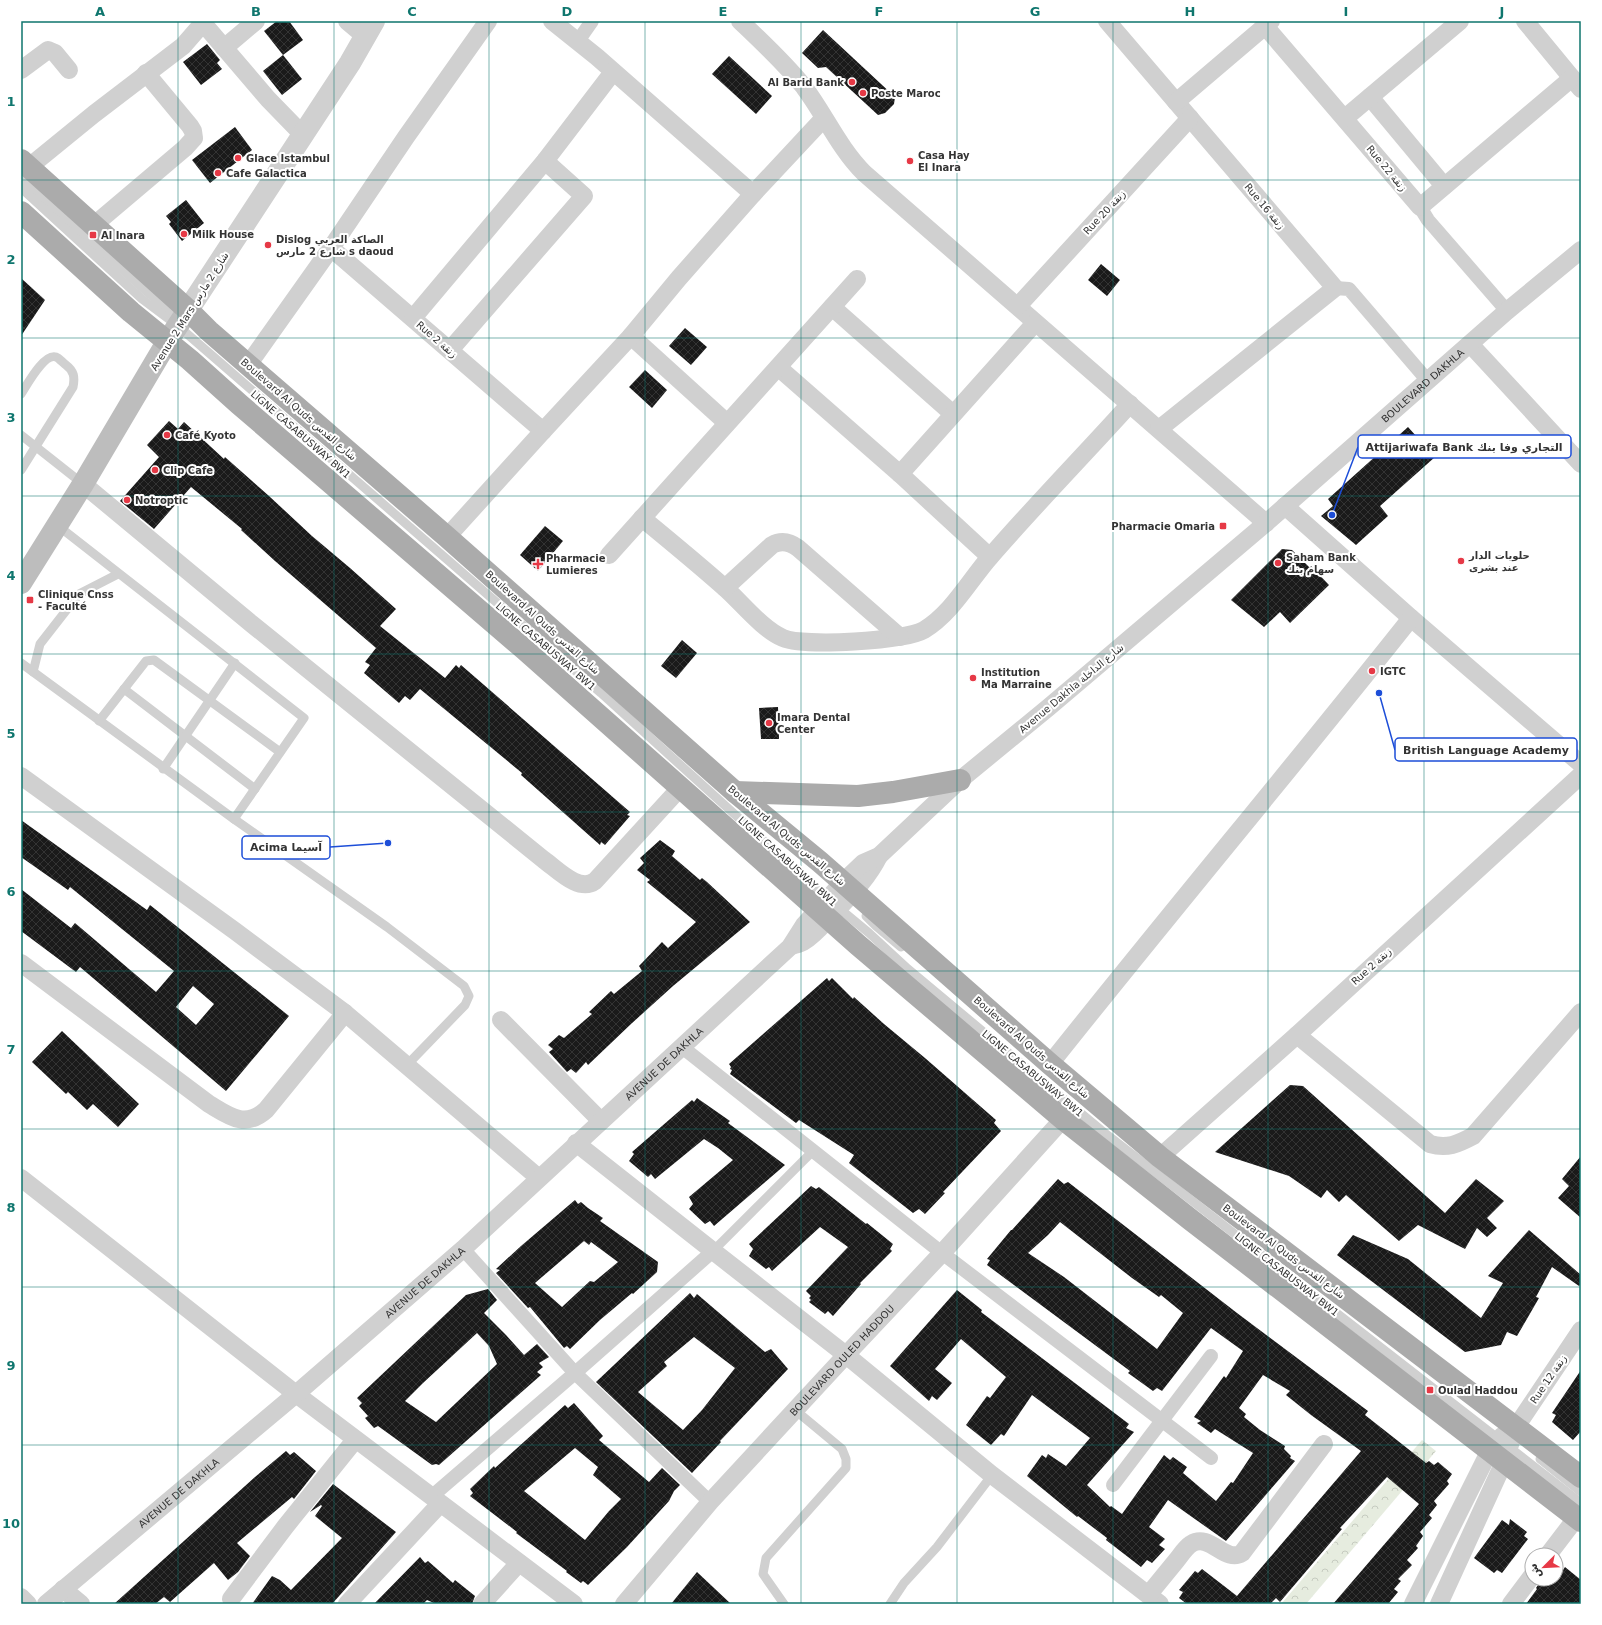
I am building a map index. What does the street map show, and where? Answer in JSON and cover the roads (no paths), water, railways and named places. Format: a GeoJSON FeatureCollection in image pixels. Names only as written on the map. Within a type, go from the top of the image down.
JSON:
{"type":"FeatureCollection","features":[{"type":"Feature","properties":{"kind":"main road","name":"Boulevard Al Quds شارع القدس"},"geometry":{"type":"LineString","coordinates":[[24,168],[94,225],[179,324],[524,649],[681,787],[837,899],[1050,1064],[1160,1157],[1506,1441],[1580,1513]]}},
{"type":"Feature","properties":{"kind":"main road","name":"Boulevard Al Quds شارع القدس"},"geometry":{"type":"LineString","coordinates":[[21,212],[131,312],[209,331],[447,537],[735,792],[837,899],[1063,1119],[1185,1215],[1506,1441],[1581,1477]]}},
{"type":"Feature","properties":{"kind":"main road","name":"Avenue 2 Mars شارع 2 مارس"},"geometry":{"type":"LineString","coordinates":[[22,580],[58,525],[179,324]]}},
{"type":"Feature","properties":{"kind":"main road"},"geometry":{"type":"LineString","coordinates":[[735,792],[858,796],[893,792],[960,780]]}},
{"type":"Feature","properties":{"kind":"street"},"geometry":{"type":"LineString","coordinates":[[224,48],[256,21]]}},
{"type":"Feature","properties":{"kind":"street"},"geometry":{"type":"LineString","coordinates":[[346,21],[370,29]]}},
{"type":"Feature","properties":{"kind":"street"},"geometry":{"type":"LineString","coordinates":[[248,365],[488,21]]}},
{"type":"Feature","properties":{"kind":"street"},"geometry":{"type":"LineString","coordinates":[[552,21],[578,41],[753,194]]}},
{"type":"Feature","properties":{"kind":"street"},"geometry":{"type":"LineString","coordinates":[[578,41],[592,21]]}},
{"type":"Feature","properties":{"kind":"street","name":"Rue 16 زنقة"},"geometry":{"type":"LineString","coordinates":[[1107,21],[1335,288]]}},
{"type":"Feature","properties":{"kind":"street"},"geometry":{"type":"LineString","coordinates":[[1345,118],[1460,21]]}},
{"type":"Feature","properties":{"kind":"street"},"geometry":{"type":"LineString","coordinates":[[1420,207],[1444,186],[1577,84],[1525,21]]}},
{"type":"Feature","properties":{"kind":"street"},"geometry":{"type":"LineString","coordinates":[[24,168],[183,46],[203,22],[268,99],[303,135]]}},
{"type":"Feature","properties":{"kind":"street"},"geometry":{"type":"LineString","coordinates":[[741,22],[792,73],[855,164],[1018,306],[1035,323],[1266,523]]}},
{"type":"Feature","properties":{"kind":"street"},"geometry":{"type":"LineString","coordinates":[[1176,102],[1268,23]]}},
{"type":"Feature","properties":{"kind":"street","name":"Rue 22 زنقة"},"geometry":{"type":"LineString","coordinates":[[1268,23],[1420,207],[1433,226],[1507,311]]}},
{"type":"Feature","properties":{"kind":"street","name":"Avenue 2 Mars شارع 2 مارس"},"geometry":{"type":"LineString","coordinates":[[179,324],[303,135],[370,29]]}},
{"type":"Feature","properties":{"kind":"street"},"geometry":{"type":"LineString","coordinates":[[21,70],[48,50],[55,53],[69,70]]}},
{"type":"Feature","properties":{"kind":"street"},"geometry":{"type":"LineString","coordinates":[[413,318],[545,161],[613,72]]}},
{"type":"Feature","properties":{"kind":"street"},"geometry":{"type":"LineString","coordinates":[[94,225],[185,148],[194,138],[193,131],[190,126],[146,73]]}},
{"type":"Feature","properties":{"kind":"street"},"geometry":{"type":"LineString","coordinates":[[1370,97],[1444,186]]}},
{"type":"Feature","properties":{"kind":"street"},"geometry":{"type":"LineString","coordinates":[[447,537],[542,430],[631,336],[679,278],[753,194],[824,118]]}},
{"type":"Feature","properties":{"kind":"street","name":"Rue 20 زنقة"},"geometry":{"type":"LineString","coordinates":[[1018,306],[1190,118]]}},
{"type":"Feature","properties":{"kind":"street"},"geometry":{"type":"LineString","coordinates":[[450,350],[584,196],[545,161]]}},
{"type":"Feature","properties":{"kind":"street","name":"Rue 2 زنقة"},"geometry":{"type":"LineString","coordinates":[[331,248],[542,430]]}},
{"type":"Feature","properties":{"kind":"street","name":"BOULEVARD DAKHLA"},"geometry":{"type":"LineString","coordinates":[[1266,523],[1507,311],[1580,254]]}},
{"type":"Feature","properties":{"kind":"street"},"geometry":{"type":"LineString","coordinates":[[609,554],[727,423],[779,368],[857,279]]}},
{"type":"Feature","properties":{"kind":"street"},"geometry":{"type":"LineString","coordinates":[[1158,429],[1335,288],[1349,289],[1428,380]]}},
{"type":"Feature","properties":{"kind":"street"},"geometry":{"type":"LineString","coordinates":[[832,308],[953,414]]}},
{"type":"Feature","properties":{"kind":"street"},"geometry":{"type":"LineString","coordinates":[[900,474],[1035,323]]}},
{"type":"Feature","properties":{"kind":"street"},"geometry":{"type":"LineString","coordinates":[[631,336],[727,423]]}},
{"type":"Feature","properties":{"kind":"street"},"geometry":{"type":"LineString","coordinates":[[1470,344],[1581,464]]}},
{"type":"Feature","properties":{"kind":"street"},"geometry":{"type":"LineString","coordinates":[[779,368],[900,474],[990,557]]}},
{"type":"Feature","properties":{"kind":"street"},"geometry":{"type":"LineString","coordinates":[[642,518],[725,588],[768,628],[783,638],[809,642],[836,642],[900,637],[913,634],[931,626],[950,607],[990,557],[1130,404]]}},
{"type":"Feature","properties":{"kind":"street"},"geometry":{"type":"LineString","coordinates":[[83,484],[253,625],[544,860],[573,881],[584,885],[590,885],[595,881],[681,787]]}},
{"type":"Feature","properties":{"kind":"street"},"geometry":{"type":"LineString","coordinates":[[1285,506],[1411,618],[1581,764]]}},
{"type":"Feature","properties":{"kind":"street","name":"Avenue Dakhla شارع الداخلة"},"geometry":{"type":"LineString","coordinates":[[837,899],[871,871],[879,856],[960,780],[1049,707],[1266,523]]}},
{"type":"Feature","properties":{"kind":"street"},"geometry":{"type":"LineString","coordinates":[[725,588],[772,545],[780,542],[789,542],[798,548],[900,637]]}},
{"type":"Feature","properties":{"kind":"street"},"geometry":{"type":"LineString","coordinates":[[1050,1064],[1133,959],[1298,760],[1411,618]]}},
{"type":"Feature","properties":{"kind":"street","name":"Rue 2 زنقة"},"geometry":{"type":"LineString","coordinates":[[1160,1157],[1297,1035],[1581,775]]}},
{"type":"Feature","properties":{"kind":"street"},"geometry":{"type":"LineString","coordinates":[[21,776],[345,1013],[538,1178]]}},
{"type":"Feature","properties":{"kind":"street","name":"AVENUE DE DAKHLA"},"geometry":{"type":"LineString","coordinates":[[46,1604],[296,1394],[463,1249],[790,946],[803,942],[814,934],[837,899]]}},
{"type":"Feature","properties":{"kind":"street"},"geometry":{"type":"LineString","coordinates":[[21,963],[209,1104],[228,1115],[247,1121],[260,1116],[266,1110],[345,1013]]}},
{"type":"Feature","properties":{"kind":"street"},"geometry":{"type":"LineString","coordinates":[[1297,1035],[1430,1144],[1440,1147],[1462,1142],[1473,1136],[1581,1012]]}},
{"type":"Feature","properties":{"kind":"street"},"geometry":{"type":"LineString","coordinates":[[501,1020],[601,1121]]}},
{"type":"Feature","properties":{"kind":"street"},"geometry":{"type":"LineString","coordinates":[[682,1047],[942,1254],[1212,1458]]}},
{"type":"Feature","properties":{"kind":"street","name":"BOULEVARD OULED HADDOU"},"geometry":{"type":"LineString","coordinates":[[624,1604],[710,1502],[942,1254],[1063,1119]]}},
{"type":"Feature","properties":{"kind":"street"},"geometry":{"type":"LineString","coordinates":[[576,1143],[846,1355],[992,1475],[1155,1599],[1191,1544],[1207,1542],[1232,1556],[1238,1556],[1242,1553],[1324,1444]]}},
{"type":"Feature","properties":{"kind":"street"},"geometry":{"type":"LineString","coordinates":[[21,1178],[355,1440],[574,1604]]}},
{"type":"Feature","properties":{"kind":"street"},"geometry":{"type":"LineString","coordinates":[[463,1249],[575,1373],[710,1502]]}},
{"type":"Feature","properties":{"kind":"street"},"geometry":{"type":"LineString","coordinates":[[347,1604],[436,1500],[575,1373],[713,1252]]}},
{"type":"Feature","properties":{"kind":"street","name":"Rue 12 زنقة"},"geometry":{"type":"LineString","coordinates":[[1506,1441],[1581,1330]]}},
{"type":"Feature","properties":{"kind":"street"},"geometry":{"type":"LineString","coordinates":[[1113,1485],[1211,1356]]}},
{"type":"Feature","properties":{"kind":"street"},"geometry":{"type":"LineString","coordinates":[[232,1599],[286,1527],[355,1440]]}},
{"type":"Feature","properties":{"kind":"street"},"geometry":{"type":"LineString","coordinates":[[1413,1604],[1506,1441]]}},
{"type":"Feature","properties":{"kind":"street"},"geometry":{"type":"LineString","coordinates":[[1439,1604],[1506,1441]]}},
{"type":"Feature","properties":{"kind":"street"},"geometry":{"type":"LineString","coordinates":[[1554,1547],[1580,1513]]}},
{"type":"Feature","properties":{"kind":"street"},"geometry":{"type":"LineString","coordinates":[[482,1604],[519,1563]]}},
{"type":"Feature","properties":{"kind":"street"},"geometry":{"type":"LineString","coordinates":[[1511,1604],[1524,1587]]}},
{"type":"Feature","properties":{"kind":"street"},"geometry":{"type":"LineString","coordinates":[[63,1589],[81,1604]]}},
{"type":"Feature","properties":{"kind":"street"},"geometry":{"type":"LineString","coordinates":[[21,1597],[28,1604]]}},
{"type":"Feature","properties":{"kind":"lane","name":"LIGNE CASABUSWAY BW1"},"geometry":{"type":"LineString","coordinates":[[24,168],[179,324],[837,899],[876,926],[906,951]]}},
{"type":"Feature","properties":{"kind":"lane","name":"LIGNE CASABUSWAY BW1"},"geometry":{"type":"LineString","coordinates":[[21,188],[142,299],[179,324],[837,899],[908,969],[1101,1130],[1506,1441]]}},
{"type":"Feature","properties":{"kind":"lane"},"geometry":{"type":"LineString","coordinates":[[21,394],[43,362],[49,357],[56,357],[72,370],[75,379],[73,387],[21,470]]}},
{"type":"Feature","properties":{"kind":"lane"},"geometry":{"type":"LineString","coordinates":[[21,435],[83,484]]}},
{"type":"Feature","properties":{"kind":"lane"},"geometry":{"type":"LineString","coordinates":[[58,525],[118,574],[235,663],[304,718],[234,819]]}},
{"type":"Feature","properties":{"kind":"lane"},"geometry":{"type":"LineString","coordinates":[[33,672],[40,644],[79,594],[118,574]]}},
{"type":"Feature","properties":{"kind":"lane"},"geometry":{"type":"LineString","coordinates":[[99,721],[146,661],[154,660],[280,752]]}},
{"type":"Feature","properties":{"kind":"lane"},"geometry":{"type":"LineString","coordinates":[[21,663],[163,769],[387,927],[464,986],[469,996],[465,1005],[407,1065]]}},
{"type":"Feature","properties":{"kind":"lane"},"geometry":{"type":"LineString","coordinates":[[163,769],[235,663]]}},
{"type":"Feature","properties":{"kind":"lane"},"geometry":{"type":"LineString","coordinates":[[124,689],[255,789]]}},
{"type":"Feature","properties":{"kind":"lane","name":"LIGNE CASABUSWAY BW1"},"geometry":{"type":"LineString","coordinates":[[983,1018],[1095,1113],[1439,1381]]}},
{"type":"Feature","properties":{"kind":"lane"},"geometry":{"type":"LineString","coordinates":[[713,1252],[813,1151]]}},
{"type":"Feature","properties":{"kind":"lane"},"geometry":{"type":"LineString","coordinates":[[784,1604],[763,1574],[766,1558],[846,1468],[846,1459],[842,1449],[795,1410]]}},
{"type":"Feature","properties":{"kind":"lane"},"geometry":{"type":"LineString","coordinates":[[1531,1452],[1581,1492]]}},
{"type":"Feature","properties":{"kind":"lane"},"geometry":{"type":"LineString","coordinates":[[890,1604],[904,1583],[937,1547],[992,1475]]}},
{"type":"Feature","properties":{"kind":"place","name":"Al Barid Bank"},"geometry":{"type":"Point","coordinates":[852,82]}},
{"type":"Feature","properties":{"kind":"place","name":"Poste Maroc"},"geometry":{"type":"Point","coordinates":[863,93]}},
{"type":"Feature","properties":{"kind":"place","name":"Glace Istambul"},"geometry":{"type":"Point","coordinates":[238,158]}},
{"type":"Feature","properties":{"kind":"place","name":"Casa Hay El Inara"},"geometry":{"type":"Point","coordinates":[910,161]}},
{"type":"Feature","properties":{"kind":"place","name":"Cafe Galactica"},"geometry":{"type":"Point","coordinates":[218,173]}},
{"type":"Feature","properties":{"kind":"place","name":"Milk House"},"geometry":{"type":"Point","coordinates":[184,234]}},
{"type":"Feature","properties":{"kind":"place","name":"Al Inara"},"geometry":{"type":"Point","coordinates":[93,235]}},
{"type":"Feature","properties":{"kind":"place","name":"Dislog الصاكة العربي شارع 2 مارس s daoud"},"geometry":{"type":"Point","coordinates":[268,245]}},
{"type":"Feature","properties":{"kind":"place","name":"Café Kyoto"},"geometry":{"type":"Point","coordinates":[167,435]}},
{"type":"Feature","properties":{"kind":"place","name":"Clip Cafe"},"geometry":{"type":"Point","coordinates":[155,470]}},
{"type":"Feature","properties":{"kind":"place","name":"Notroptic"},"geometry":{"type":"Point","coordinates":[127,500]}},
{"type":"Feature","properties":{"kind":"place","name":"Attijariwafa Bank التجاري وفا بنك"},"geometry":{"type":"Point","coordinates":[1332,515]}},
{"type":"Feature","properties":{"kind":"place","name":"Pharmacie Omaria"},"geometry":{"type":"Point","coordinates":[1223,526]}},
{"type":"Feature","properties":{"kind":"place","name":"حلويات الدار عند بشرى"},"geometry":{"type":"Point","coordinates":[1461,561]}},
{"type":"Feature","properties":{"kind":"place","name":"Saham Bank سهام بنك"},"geometry":{"type":"Point","coordinates":[1278,563]}},
{"type":"Feature","properties":{"kind":"place","name":"Pharmacie Lumieres"},"geometry":{"type":"Point","coordinates":[538,564]}},
{"type":"Feature","properties":{"kind":"place","name":"Clinique Cnss - Faculté"},"geometry":{"type":"Point","coordinates":[30,600]}},
{"type":"Feature","properties":{"kind":"place","name":"IGTC"},"geometry":{"type":"Point","coordinates":[1372,671]}},
{"type":"Feature","properties":{"kind":"place","name":"Institution Ma Marraine"},"geometry":{"type":"Point","coordinates":[973,678]}},
{"type":"Feature","properties":{"kind":"place","name":"British Language Academy"},"geometry":{"type":"Point","coordinates":[1379,693]}},
{"type":"Feature","properties":{"kind":"place","name":"Imara Dental Center"},"geometry":{"type":"Point","coordinates":[769,723]}},
{"type":"Feature","properties":{"kind":"place","name":"Acima آسيما"},"geometry":{"type":"Point","coordinates":[388,843]}},
{"type":"Feature","properties":{"kind":"place","name":"Oulad Haddou"},"geometry":{"type":"Point","coordinates":[1430,1390]}}]}
